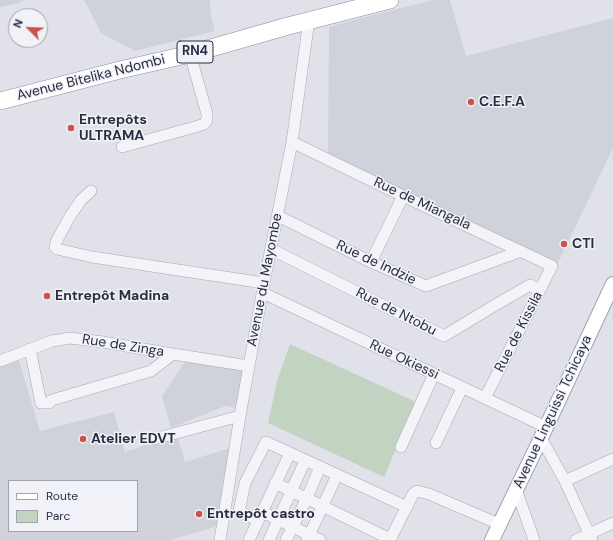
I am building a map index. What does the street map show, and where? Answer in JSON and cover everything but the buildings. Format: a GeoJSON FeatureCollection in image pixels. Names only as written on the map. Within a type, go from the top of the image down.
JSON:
{"type":"FeatureCollection","features":[{"type":"Feature","properties":{"kind":"highway","name":"Avenue Bitelika Ndombi"},"geometry":{"type":"LineString","coordinates":[[0,101],[120,70],[190,54],[309,20],[390,0]]}},
{"type":"Feature","properties":{"kind":"main road","name":"Avenue Linguissi Tchicaya"},"geometry":{"type":"LineString","coordinates":[[492,540],[613,284]]}},
{"type":"Feature","properties":{"kind":"street","name":"Avenue du Mayombe"},"geometry":{"type":"LineString","coordinates":[[220,540],[249,366],[292,142],[309,20]]}},
{"type":"Feature","properties":{"kind":"street"},"geometry":{"type":"LineString","coordinates":[[122,147],[195,128],[206,122],[206,114],[190,54]]}},
{"type":"Feature","properties":{"kind":"street","name":"Rue de Miangala"},"geometry":{"type":"LineString","coordinates":[[292,142],[552,266]]}},
{"type":"Feature","properties":{"kind":"street","name":"Rue Okiessi"},"geometry":{"type":"LineString","coordinates":[[91,191],[81,200],[69,218],[56,242],[55,247],[57,249],[92,257],[264,288],[462,388],[485,398],[543,432]]}},
{"type":"Feature","properties":{"kind":"street"},"geometry":{"type":"LineString","coordinates":[[371,262],[403,196]]}},
{"type":"Feature","properties":{"kind":"street","name":"Rue de Indzie"},"geometry":{"type":"LineString","coordinates":[[278,216],[371,262],[426,286],[520,251]]}},
{"type":"Feature","properties":{"kind":"street","name":"Rue de Ntobu"},"geometry":{"type":"LineString","coordinates":[[271,249],[444,336],[530,286],[540,290]]}},
{"type":"Feature","properties":{"kind":"street","name":"Rue de Kissila"},"geometry":{"type":"LineString","coordinates":[[485,398],[552,266]]}},
{"type":"Feature","properties":{"kind":"street","name":"Rue de Zinga"},"geometry":{"type":"LineString","coordinates":[[0,361],[52,341],[70,338],[249,366]]}},
{"type":"Feature","properties":{"kind":"street"},"geometry":{"type":"LineString","coordinates":[[30,349],[41,403],[49,403],[52,400],[151,372],[173,354]]}},
{"type":"Feature","properties":{"kind":"street"},"geometry":{"type":"LineString","coordinates":[[401,447],[434,374]]}},
{"type":"Feature","properties":{"kind":"street"},"geometry":{"type":"LineString","coordinates":[[436,444],[462,388]]}},
{"type":"Feature","properties":{"kind":"street"},"geometry":{"type":"LineString","coordinates":[[154,439],[240,416]]}},
{"type":"Feature","properties":{"kind":"street"},"geometry":{"type":"LineString","coordinates":[[543,432],[590,537]]}},
{"type":"Feature","properties":{"kind":"street"},"geometry":{"type":"LineString","coordinates":[[337,475],[323,506],[312,538],[278,520],[239,511],[245,483],[266,442],[407,507]]}},
{"type":"Feature","properties":{"kind":"street"},"geometry":{"type":"LineString","coordinates":[[249,540],[290,453]]}},
{"type":"Feature","properties":{"kind":"street"},"geometry":{"type":"LineString","coordinates":[[564,481],[613,459]]}},
{"type":"Feature","properties":{"kind":"street"},"geometry":{"type":"LineString","coordinates":[[269,540],[305,460]]}},
{"type":"Feature","properties":{"kind":"street"},"geometry":{"type":"LineString","coordinates":[[286,540],[320,468]]}},
{"type":"Feature","properties":{"kind":"street"},"geometry":{"type":"LineString","coordinates":[[275,483],[390,539],[414,493],[417,491],[429,494],[499,524]]}},
{"type":"Feature","properties":{"kind":"street"},"geometry":{"type":"LineString","coordinates":[[516,489],[534,540]]}},
{"type":"Feature","properties":{"kind":"street"},"geometry":{"type":"LineString","coordinates":[[576,540],[590,537],[613,523]]}},
{"type":"Feature","properties":{"kind":"shaded area"},"geometry":{"type":"Polygon","coordinates":[[[0,0],[24,0],[16,4],[0,7],[0,0]]]}},
{"type":"Feature","properties":{"kind":"shaded area"},"geometry":{"type":"Polygon","coordinates":[[[84,0],[210,0],[211,17],[215,31],[135,51],[101,33],[84,0]]]}},
{"type":"Feature","properties":{"kind":"shaded area","name":"C.E.F.A"},"geometry":{"type":"Polygon","coordinates":[[[433,0],[450,0],[466,56],[613,18],[613,148],[557,265],[328,154],[329,27],[433,0]]]}},
{"type":"Feature","properties":{"kind":"shaded area"},"geometry":{"type":"Polygon","coordinates":[[[18,357],[40,431],[114,412],[125,452],[177,435],[185,462],[230,448],[219,508],[220,524],[218,526],[171,540],[0,540],[0,365],[18,357]]]}},
{"type":"Feature","properties":{"kind":"shaded area"},"geometry":{"type":"Polygon","coordinates":[[[186,360],[244,368],[238,408],[225,406],[171,428],[162,396],[186,360]]]}},
{"type":"Feature","properties":{"kind":"green space"},"geometry":{"type":"Polygon","coordinates":[[[290,344],[416,402],[384,477],[268,423],[277,381],[290,344]]]}},
{"type":"Feature","properties":{"kind":"place","name":"C.E.F.A"},"geometry":{"type":"Point","coordinates":[471,102]}},
{"type":"Feature","properties":{"kind":"place","name":"Entrepôts ULTRAMA"},"geometry":{"type":"Point","coordinates":[71,128]}},
{"type":"Feature","properties":{"kind":"place","name":"CTI"},"geometry":{"type":"Point","coordinates":[564,244]}},
{"type":"Feature","properties":{"kind":"place","name":"Entrepôt Madina"},"geometry":{"type":"Point","coordinates":[47,296]}},
{"type":"Feature","properties":{"kind":"place","name":"Atelier EDVT"},"geometry":{"type":"Point","coordinates":[83,439]}},
{"type":"Feature","properties":{"kind":"place","name":"Entrepôt castro"},"geometry":{"type":"Point","coordinates":[199,514]}}]}
